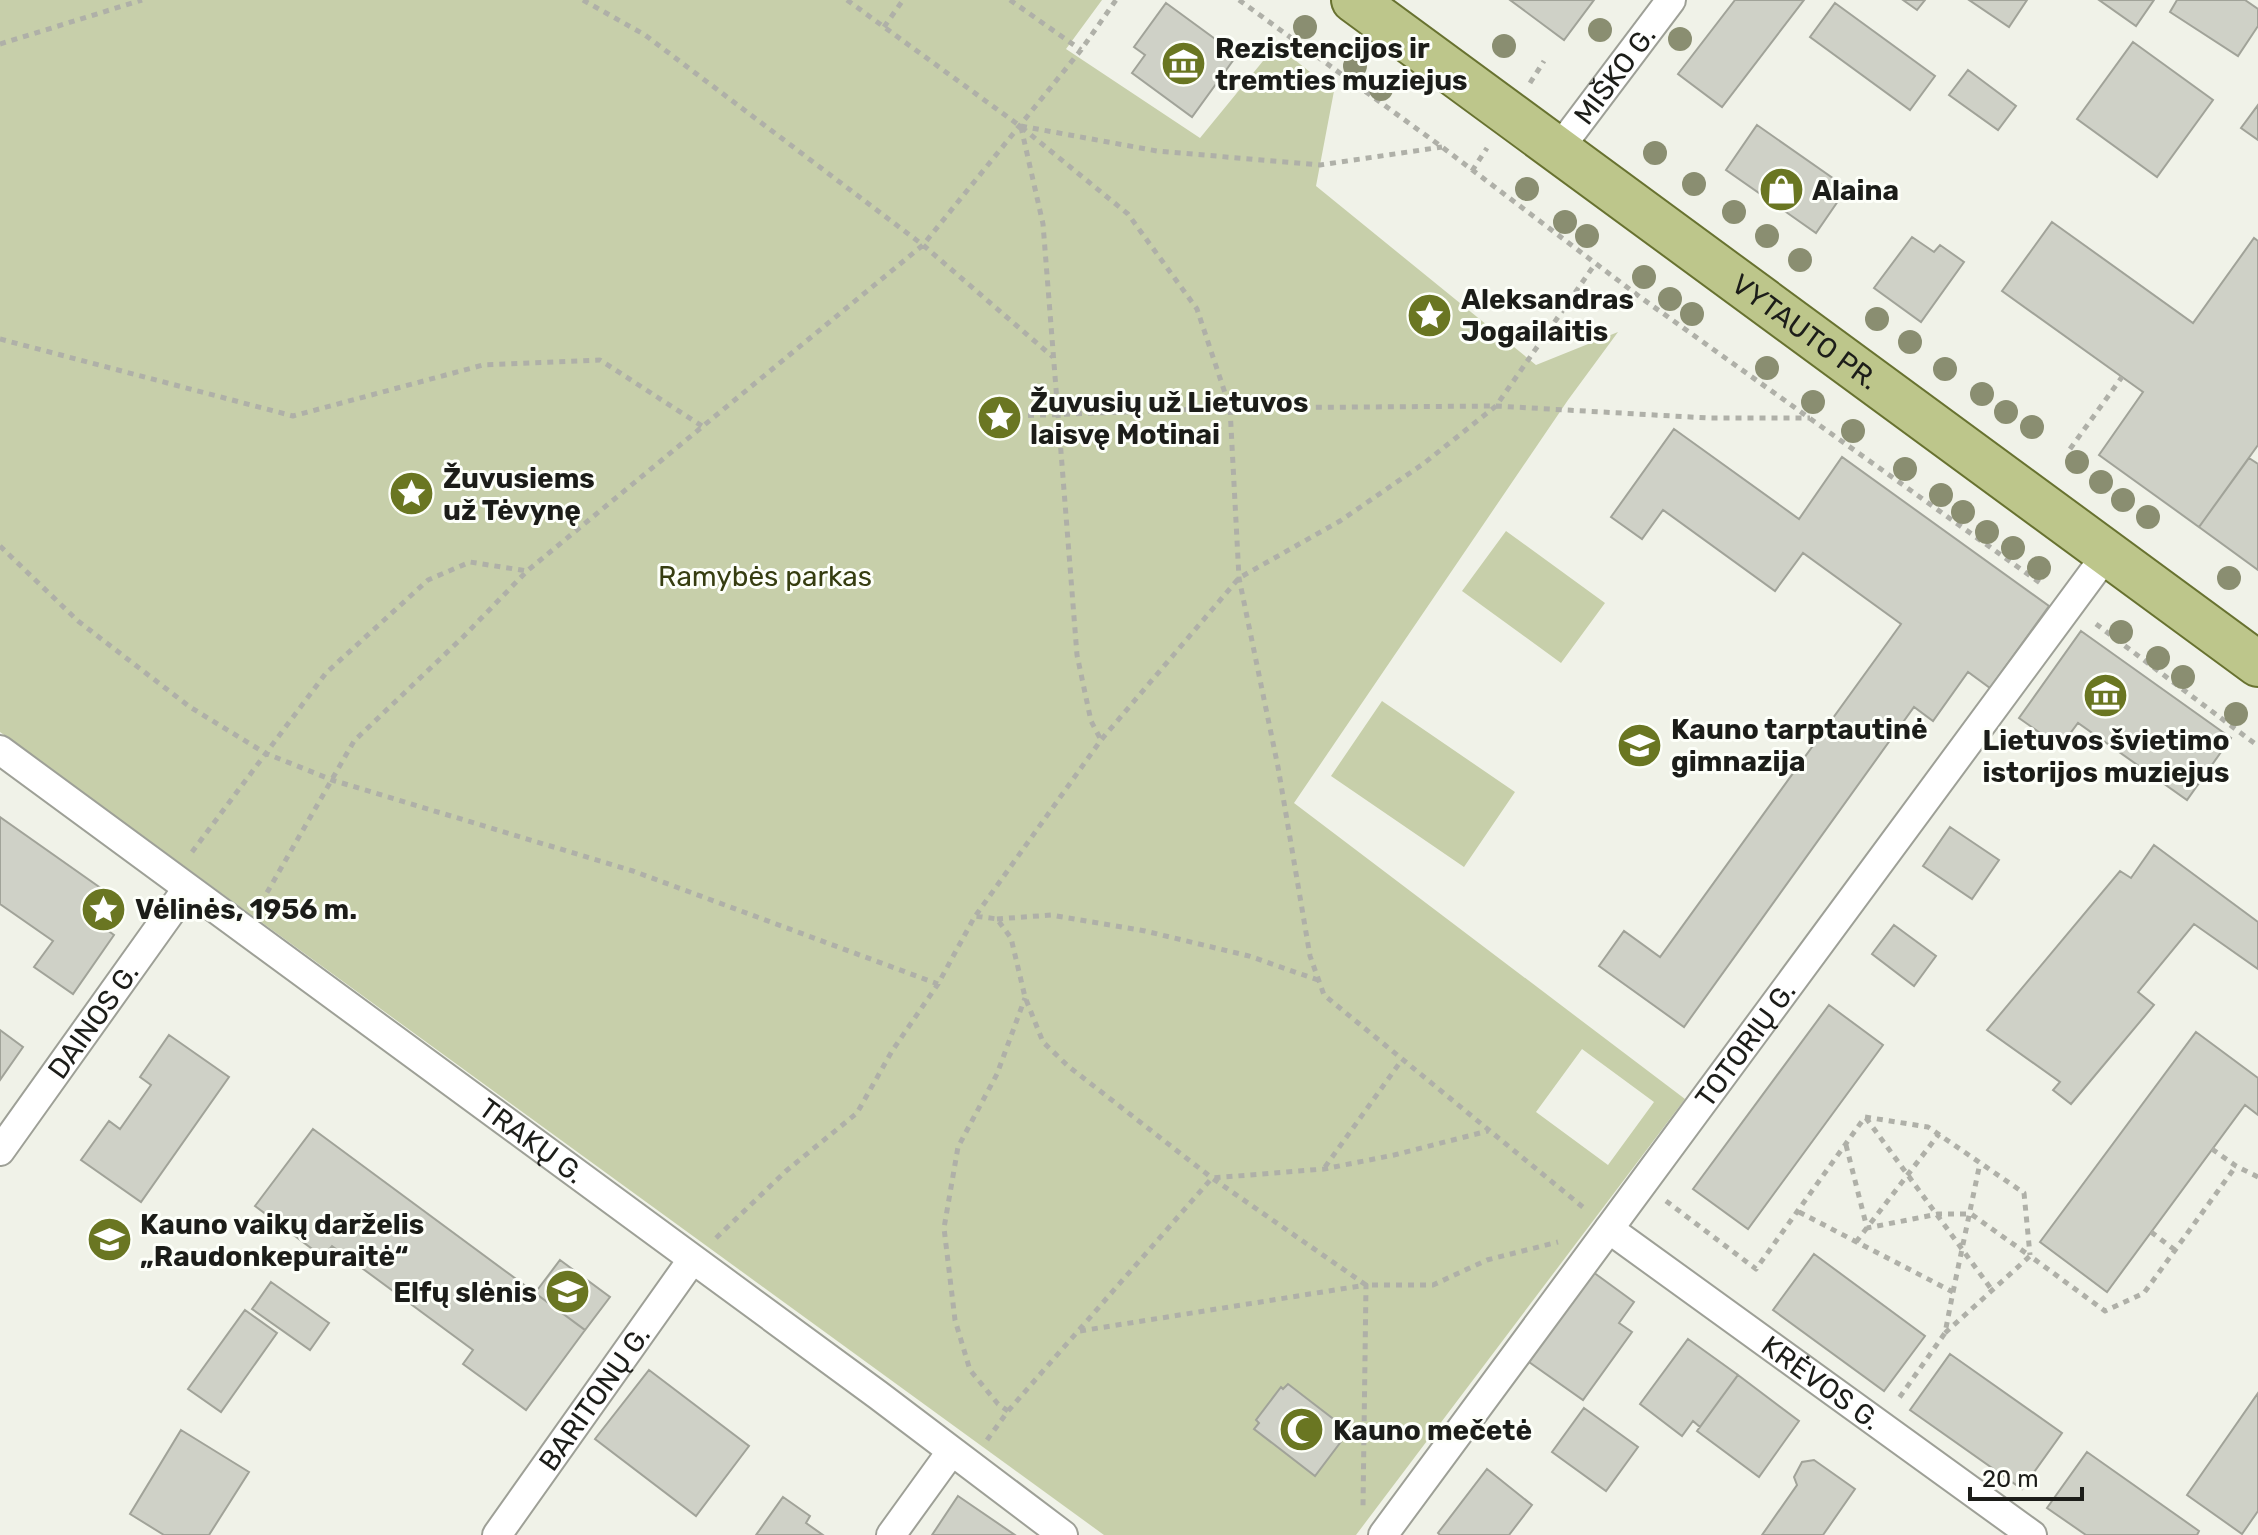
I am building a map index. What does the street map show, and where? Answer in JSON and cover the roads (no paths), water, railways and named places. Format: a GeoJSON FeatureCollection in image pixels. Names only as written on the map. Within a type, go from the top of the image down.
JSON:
{"type":"FeatureCollection","features":[{"type":"Feature","properties":{"kind":"main road","name":"VYTAUTO PR."},"geometry":{"type":"LineString","coordinates":[[1354,0],[2258,664]]}},
{"type":"Feature","properties":{"kind":"street","name":"MIŠKO G."},"geometry":{"type":"LineString","coordinates":[[1558,150],[1671,0]]}},
{"type":"Feature","properties":{"kind":"street","name":"TOTORIŲ G."},"geometry":{"type":"LineString","coordinates":[[1373,1527],[1609,1229],[2107,554]]}},
{"type":"Feature","properties":{"kind":"street","name":"TRAKŲ G."},"geometry":{"type":"LineString","coordinates":[[0,750],[1063,1535]]}},
{"type":"Feature","properties":{"kind":"street","name":"DAINOS G."},"geometry":{"type":"LineString","coordinates":[[0,1151],[180,884]]}},
{"type":"Feature","properties":{"kind":"street","name":"KRĖVOS G."},"geometry":{"type":"LineString","coordinates":[[1609,1229],[2032,1535]]}},
{"type":"Feature","properties":{"kind":"street","name":"BARITONŲ G."},"geometry":{"type":"LineString","coordinates":[[497,1535],[692,1260]]}},
{"type":"Feature","properties":{"kind":"street"},"geometry":{"type":"LineString","coordinates":[[891,1535],[960,1458]]}},
{"type":"Feature","properties":{"kind":"place","name":"Rezistencijos ir tremties muziejus"},"geometry":{"type":"Point","coordinates":[1184,64]}},
{"type":"Feature","properties":{"kind":"place","name":"Alaina"},"geometry":{"type":"Point","coordinates":[1781,190]}},
{"type":"Feature","properties":{"kind":"place","name":"Aleksandras Jogailaitis"},"geometry":{"type":"Point","coordinates":[1430,315]}},
{"type":"Feature","properties":{"kind":"place","name":"Žuvusių už Lietuvos laisvę Motinai"},"geometry":{"type":"Point","coordinates":[999,418]}},
{"type":"Feature","properties":{"kind":"place","name":"Žuvusiems už Tėvynę"},"geometry":{"type":"Point","coordinates":[412,494]}},
{"type":"Feature","properties":{"kind":"place","name":"Lietuvos švietimo istorijos muziejus"},"geometry":{"type":"Point","coordinates":[2106,696]}},
{"type":"Feature","properties":{"kind":"place","name":"Kauno tarptautinė gimnazija"},"geometry":{"type":"Point","coordinates":[1640,745]}},
{"type":"Feature","properties":{"kind":"place","name":"Vėlinės, 1956 m."},"geometry":{"type":"Point","coordinates":[104,909]}},
{"type":"Feature","properties":{"kind":"place","name":"Kauno vaikų darželis „Raudonkepuraitė“"},"geometry":{"type":"Point","coordinates":[109,1240]}},
{"type":"Feature","properties":{"kind":"place","name":"Elfų slėnis"},"geometry":{"type":"Point","coordinates":[568,1292]}},
{"type":"Feature","properties":{"kind":"place","name":"Kauno mečetė"},"geometry":{"type":"Point","coordinates":[1302,1430]}},
{"type":"Feature","properties":{"kind":"park label","name":"Ramybės parkas"},"geometry":{"type":"Point","coordinates":[765,576]}}]}
